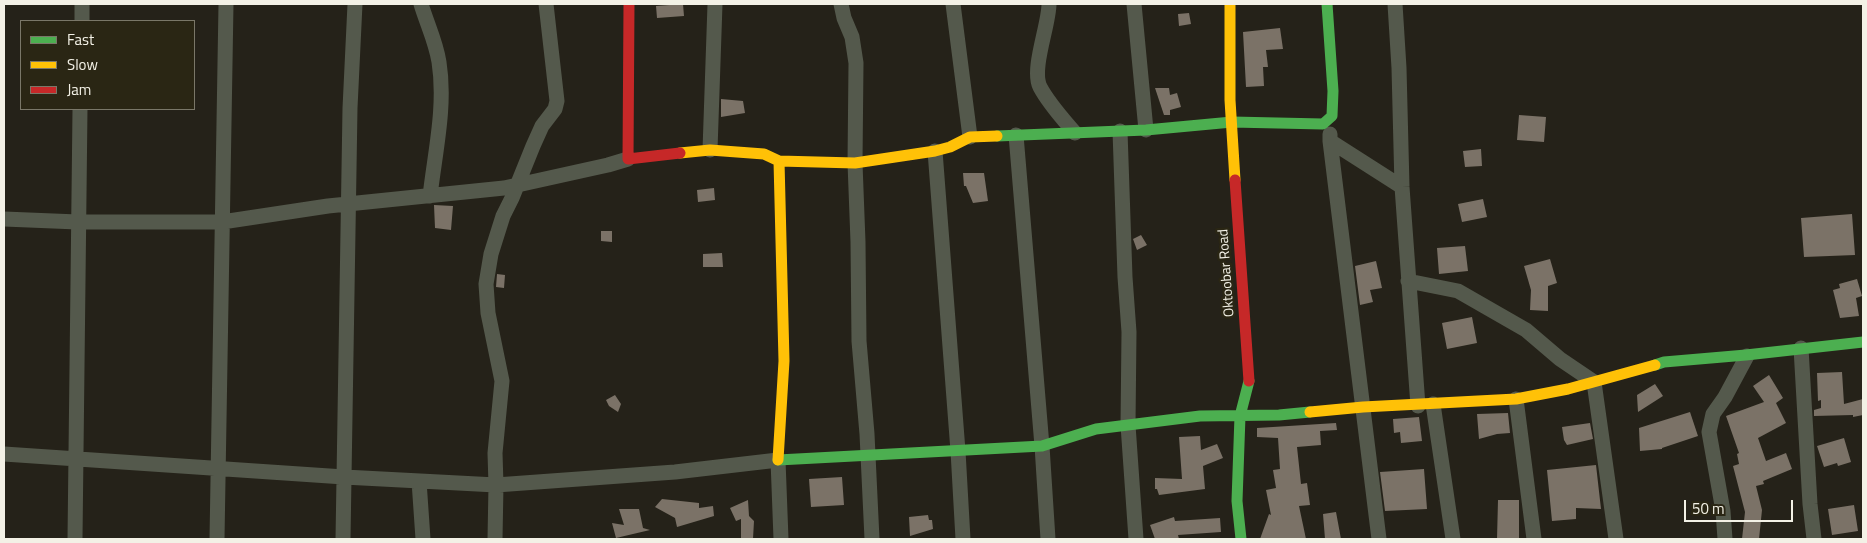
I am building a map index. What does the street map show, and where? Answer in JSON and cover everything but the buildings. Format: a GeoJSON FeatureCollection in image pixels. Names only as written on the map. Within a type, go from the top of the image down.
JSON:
{"type":"FeatureCollection","features":[{"type":"Feature","properties":{"kind":"street"},"geometry":{"type":"LineString","coordinates":[[82,4],[82,20]]}},
{"type":"Feature","properties":{"kind":"street"},"geometry":{"type":"LineString","coordinates":[[217,539],[226,4]]}},
{"type":"Feature","properties":{"kind":"street"},"geometry":{"type":"LineString","coordinates":[[342,539],[350,108],[355,4]]}},
{"type":"Feature","properties":{"kind":"street"},"geometry":{"type":"LineString","coordinates":[[422,4],[440,64],[441,107],[430,196]]}},
{"type":"Feature","properties":{"kind":"street"},"geometry":{"type":"LineString","coordinates":[[495,539],[495,453],[502,381],[488,313],[486,284],[491,254],[503,216],[542,126],[555,109],[557,101],[546,4]]}},
{"type":"Feature","properties":{"kind":"street"},"geometry":{"type":"LineString","coordinates":[[628,160],[629,4]]}},
{"type":"Feature","properties":{"kind":"street"},"geometry":{"type":"LineString","coordinates":[[710,150],[715,4]]}},
{"type":"Feature","properties":{"kind":"street"},"geometry":{"type":"LineString","coordinates":[[842,4],[844,18],[852,38],[856,63],[855,163],[859,340],[868,434],[867,454],[872,539]]}},
{"type":"Feature","properties":{"kind":"street"},"geometry":{"type":"LineString","coordinates":[[952,4],[970,138]]}},
{"type":"Feature","properties":{"kind":"street"},"geometry":{"type":"LineString","coordinates":[[1049,4],[1049,14],[1038,66],[1039,85],[1056,111],[1076,133]]}},
{"type":"Feature","properties":{"kind":"street"},"geometry":{"type":"LineString","coordinates":[[1134,4],[1146,130]]}},
{"type":"Feature","properties":{"kind":"street","name":"Oktoobar Road"},"geometry":{"type":"LineString","coordinates":[[1230,4],[1230,100],[1249,382],[1240,416],[1238,501],[1241,539]]}},
{"type":"Feature","properties":{"kind":"street"},"geometry":{"type":"LineString","coordinates":[[4,219],[78,222],[222,222],[348,204],[516,186],[628,160],[710,150],[764,154],[779,160],[855,163],[935,151],[970,138],[1146,130],[1232,122],[1324,124],[1332,116],[1329,15],[1326,4]]}},
{"type":"Feature","properties":{"kind":"street"},"geometry":{"type":"LineString","coordinates":[[1395,4],[1399,68],[1402,187],[1408,281],[1426,405],[1452,539]]}},
{"type":"Feature","properties":{"kind":"street"},"geometry":{"type":"LineString","coordinates":[[75,539],[80,110]]}},
{"type":"Feature","properties":{"kind":"street"},"geometry":{"type":"LineString","coordinates":[[1329,120],[1330,142],[1379,539]]}},
{"type":"Feature","properties":{"kind":"street"},"geometry":{"type":"LineString","coordinates":[[1120,130],[1125,277],[1129,332],[1128,425],[1136,539]]}},
{"type":"Feature","properties":{"kind":"street"},"geometry":{"type":"LineString","coordinates":[[1016,135],[1048,539]]}},
{"type":"Feature","properties":{"kind":"street"},"geometry":{"type":"LineString","coordinates":[[1330,142],[1402,187]]}},
{"type":"Feature","properties":{"kind":"street"},"geometry":{"type":"LineString","coordinates":[[935,151],[963,539]]}},
{"type":"Feature","properties":{"kind":"street"},"geometry":{"type":"LineString","coordinates":[[779,160],[784,361],[778,460],[781,539]]}},
{"type":"Feature","properties":{"kind":"street"},"geometry":{"type":"LineString","coordinates":[[1408,281],[1458,291],[1526,330],[1560,359],[1594,382],[1616,539]]}},
{"type":"Feature","properties":{"kind":"street"},"geometry":{"type":"LineString","coordinates":[[4,454],[344,477],[496,485],[675,472],[778,460],[1042,446],[1096,429],[1200,416],[1279,414],[1363,407],[1516,399],[1594,382],[1664,362],[1673,363],[1684,360],[1747,356],[1863,342]]}},
{"type":"Feature","properties":{"kind":"street"},"geometry":{"type":"LineString","coordinates":[[1801,348],[1810,504],[1814,539]]}},
{"type":"Feature","properties":{"kind":"street"},"geometry":{"type":"LineString","coordinates":[[1725,539],[1723,512],[1709,432],[1713,414],[1725,397],[1747,356]]}},
{"type":"Feature","properties":{"kind":"street"},"geometry":{"type":"LineString","coordinates":[[1516,399],[1534,539]]}},
{"type":"Feature","properties":{"kind":"street"},"geometry":{"type":"LineString","coordinates":[[419,481],[423,539]]}},
{"type":"Feature","properties":{"kind":"traffic: fast"},"geometry":{"type":"LineString","coordinates":[[997,136],[1146,130],[1232,122],[1323,124],[1332,116],[1333,91],[1327,4]]}},
{"type":"Feature","properties":{"kind":"traffic: fast"},"geometry":{"type":"LineString","coordinates":[[1655,365],[1664,362],[1863,342]]}},
{"type":"Feature","properties":{"kind":"traffic: fast"},"geometry":{"type":"LineString","coordinates":[[1241,539],[1237,501],[1240,416],[1249,381]]}},
{"type":"Feature","properties":{"kind":"traffic: fast"},"geometry":{"type":"LineString","coordinates":[[778,460],[1042,446],[1096,429],[1200,416],[1279,415],[1310,412]]}},
{"type":"Feature","properties":{"kind":"traffic: slow"},"geometry":{"type":"LineString","coordinates":[[1230,4],[1230,100],[1235,180]]}},
{"type":"Feature","properties":{"kind":"traffic: slow"},"geometry":{"type":"LineString","coordinates":[[680,153],[710,150],[764,154],[779,161],[855,163],[935,151],[950,147],[970,137],[997,136]]}},
{"type":"Feature","properties":{"kind":"traffic: slow"},"geometry":{"type":"LineString","coordinates":[[778,460],[784,361],[779,161]]}},
{"type":"Feature","properties":{"kind":"traffic: slow"},"geometry":{"type":"LineString","coordinates":[[1310,412],[1363,407],[1516,399],[1568,389],[1655,365]]}},
{"type":"Feature","properties":{"kind":"traffic: jam"},"geometry":{"type":"LineString","coordinates":[[629,4],[628,159],[680,153]]}},
{"type":"Feature","properties":{"kind":"traffic: jam"},"geometry":{"type":"LineString","coordinates":[[1235,180],[1249,381]]}}]}
